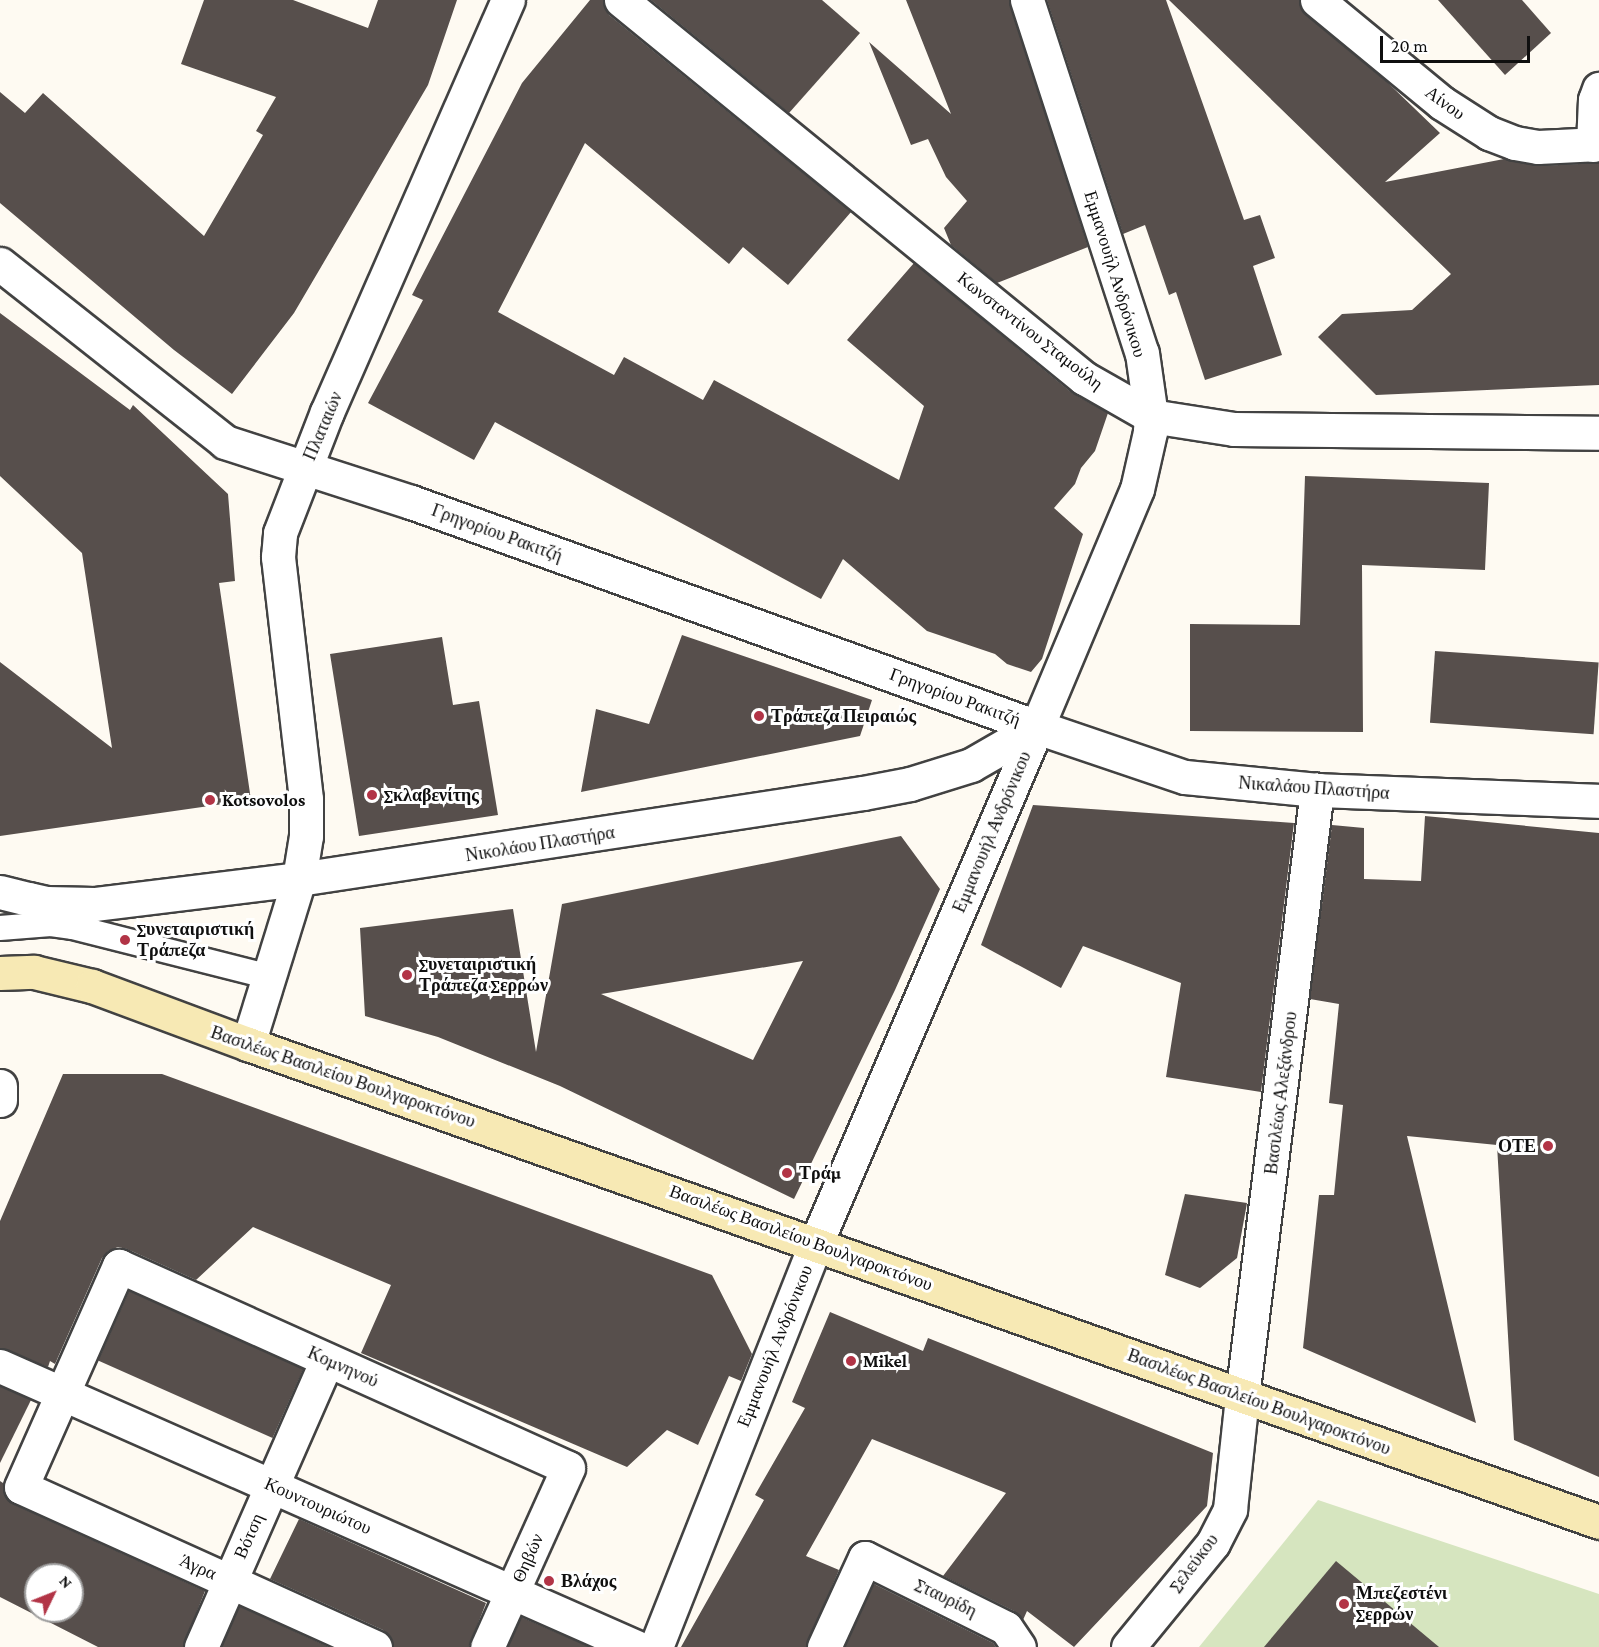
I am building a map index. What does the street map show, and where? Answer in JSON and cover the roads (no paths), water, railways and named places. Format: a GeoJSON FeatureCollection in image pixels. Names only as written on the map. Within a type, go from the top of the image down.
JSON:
{"type":"FeatureCollection","features":[{"type":"Feature","properties":{"kind":"main road","name":"Βασιλέως Βασιλείου Βουλγαροκτόνου"},"geometry":{"type":"LineString","coordinates":[[0,973],[34,972],[92,986],[248,1044],[816,1243],[1242,1397],[1599,1522]]}},
{"type":"Feature","properties":{"kind":"street","name":"Πλαταιών"},"geometry":{"type":"LineString","coordinates":[[248,1044],[299,879],[306,836],[306,799],[278,546],[327,412],[508,0]]}},
{"type":"Feature","properties":{"kind":"street","name":"Κωνσταντίνου Σταμούλη"},"geometry":{"type":"LineString","coordinates":[[621,0],[1084,378],[1151,416],[1234,429],[1599,433]]}},
{"type":"Feature","properties":{"kind":"street","name":"Εμμανουήλ Ανδρόνικου"},"geometry":{"type":"LineString","coordinates":[[656,1647],[816,1243],[1038,727],[1137,489],[1150,432],[1151,416],[1142,353],[1027,0]]}},
{"type":"Feature","properties":{"kind":"street","name":"Αίνου"},"geometry":{"type":"LineString","coordinates":[[1317,0],[1442,103],[1489,133],[1515,144],[1538,147],[1596,145]]}},
{"type":"Feature","properties":{"kind":"street"},"geometry":{"type":"LineString","coordinates":[[1596,145],[1594,114],[1599,89]]}},
{"type":"Feature","properties":{"kind":"street","name":"Γρηγορίου Ρακιτζή"},"geometry":{"type":"LineString","coordinates":[[0,264],[225,442],[411,502],[1038,727]]}},
{"type":"Feature","properties":{"kind":"street","name":"Νικαλάου Πλαστήρα"},"geometry":{"type":"LineString","coordinates":[[1038,727],[1185,777],[1317,790],[1599,801]]}},
{"type":"Feature","properties":{"kind":"street","name":"Νικολάου Πλαστήρα"},"geometry":{"type":"LineString","coordinates":[[15,896],[46,903],[94,904],[379,869],[910,784],[971,765],[1038,727]]}},
{"type":"Feature","properties":{"kind":"street","name":"Βασιλέως Αλεξάνδρου"},"geometry":{"type":"LineString","coordinates":[[1242,1397],[1317,790]]}},
{"type":"Feature","properties":{"kind":"street"},"geometry":{"type":"LineString","coordinates":[[0,1086],[0,1100]]}},
{"type":"Feature","properties":{"kind":"street","name":"Κομνηνού"},"geometry":{"type":"LineString","coordinates":[[64,1394],[119,1266],[568,1468]]}},
{"type":"Feature","properties":{"kind":"street","name":"Βότση"},"geometry":{"type":"LineString","coordinates":[[201,1647],[327,1360]]}},
{"type":"Feature","properties":{"kind":"street","name":"Κουντουριώτου"},"geometry":{"type":"LineString","coordinates":[[0,1366],[636,1647]]}},
{"type":"Feature","properties":{"kind":"street","name":"Άγρα"},"geometry":{"type":"LineString","coordinates":[[64,1394],[21,1487],[375,1647]]}},
{"type":"Feature","properties":{"kind":"street","name":"Σελεύκου"},"geometry":{"type":"LineString","coordinates":[[1128,1647],[1213,1543],[1230,1509],[1242,1397]]}},
{"type":"Feature","properties":{"kind":"street","name":"Θηβών"},"geometry":{"type":"LineString","coordinates":[[488,1647],[568,1468]]}},
{"type":"Feature","properties":{"kind":"street","name":"Σταυρίδη"},"geometry":{"type":"LineString","coordinates":[[824,1647],[865,1558],[1006,1628],[1019,1647]]}},
{"type":"Feature","properties":{"kind":"lane"},"geometry":{"type":"LineString","coordinates":[[0,927],[51,924],[73,927],[270,977]]}},
{"type":"Feature","properties":{"kind":"place","name":"Τράπεζα Πειραιώς"},"geometry":{"type":"Point","coordinates":[759,716]}},
{"type":"Feature","properties":{"kind":"place","name":"Σκλαβενίτης"},"geometry":{"type":"Point","coordinates":[372,795]}},
{"type":"Feature","properties":{"kind":"place","name":"Kotsovolos"},"geometry":{"type":"Point","coordinates":[210,800]}},
{"type":"Feature","properties":{"kind":"place","name":"Συνεταιριστική Τράπεζα"},"geometry":{"type":"Point","coordinates":[125,940]}},
{"type":"Feature","properties":{"kind":"place","name":"Συνεταιριστική Τράπεζα Σερρών"},"geometry":{"type":"Point","coordinates":[407,975]}},
{"type":"Feature","properties":{"kind":"place","name":"ΟΤΕ"},"geometry":{"type":"Point","coordinates":[1548,1146]}},
{"type":"Feature","properties":{"kind":"place","name":"Τράμ"},"geometry":{"type":"Point","coordinates":[787,1173]}},
{"type":"Feature","properties":{"kind":"place","name":"Mikel"},"geometry":{"type":"Point","coordinates":[851,1361]}},
{"type":"Feature","properties":{"kind":"place","name":"Βλάχος"},"geometry":{"type":"Point","coordinates":[549,1581]}},
{"type":"Feature","properties":{"kind":"place","name":"Μπεζεστένι Σερρών"},"geometry":{"type":"Point","coordinates":[1344,1604]}}]}
